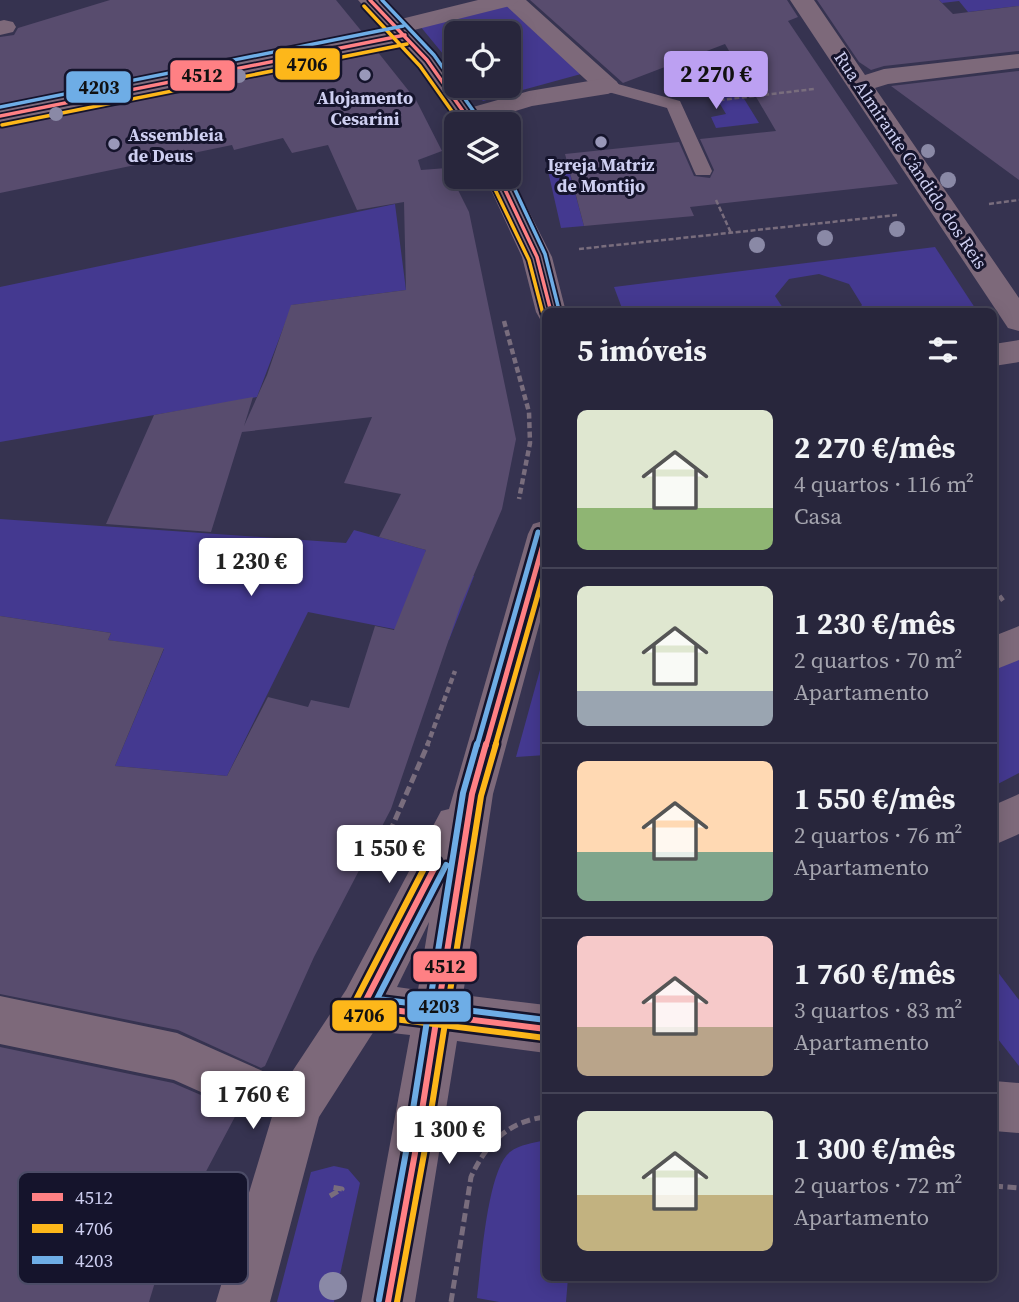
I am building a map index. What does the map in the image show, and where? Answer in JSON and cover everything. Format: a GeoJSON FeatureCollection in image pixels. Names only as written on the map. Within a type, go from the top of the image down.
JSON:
{"type":"FeatureCollection","features":[{"type":"Feature","properties":{"kind":"street"},"geometry":{"type":"LineString","coordinates":[[370,0],[401,31],[463,112]]}},
{"type":"Feature","properties":{"kind":"street"},"geometry":{"type":"LineString","coordinates":[[0,116],[401,31],[506,0]]}},
{"type":"Feature","properties":{"kind":"street"},"geometry":{"type":"LineString","coordinates":[[512,0],[607,86]]}},
{"type":"Feature","properties":{"kind":"street","name":"Rua Almirante Cândido dos Reis"},"geometry":{"type":"LineString","coordinates":[[802,0],[1019,321]]}},
{"type":"Feature","properties":{"kind":"street"},"geometry":{"type":"LineString","coordinates":[[860,85],[884,77],[1019,61]]}},
{"type":"Feature","properties":{"kind":"street"},"geometry":{"type":"LineString","coordinates":[[494,112],[529,99],[607,86]]}},
{"type":"Feature","properties":{"kind":"street"},"geometry":{"type":"LineString","coordinates":[[505,189],[537,257],[550,308]]}},
{"type":"Feature","properties":{"kind":"street"},"geometry":{"type":"LineString","coordinates":[[997,355],[1019,351]]}},
{"type":"Feature","properties":{"kind":"street"},"geometry":{"type":"LineString","coordinates":[[388,1302],[472,794],[542,548]]}},
{"type":"Feature","properties":{"kind":"street"},"geometry":{"type":"LineString","coordinates":[[997,653],[1019,642]]}},
{"type":"Feature","properties":{"kind":"street"},"geometry":{"type":"LineString","coordinates":[[248,1284],[297,1107],[363,1006],[472,794]]}},
{"type":"Feature","properties":{"kind":"street"},"geometry":{"type":"LineString","coordinates":[[363,1006],[542,1029]]}},
{"type":"Feature","properties":{"kind":"street"},"geometry":{"type":"LineString","coordinates":[[0,1020],[177,1057],[257,1093]]}},
{"type":"Feature","properties":{"kind":"street"},"geometry":{"type":"LineString","coordinates":[[997,1106],[1019,1108]]}},
{"type":"Feature","properties":{"kind":"street"},"geometry":{"type":"LineString","coordinates":[[243,1302],[248,1284]]}},
{"type":"Feature","properties":{"kind":"lane"},"geometry":{"type":"LineString","coordinates":[[607,86],[674,105],[703,171]]}},
{"type":"Feature","properties":{"kind":"path"},"geometry":{"type":"LineString","coordinates":[[744,97],[860,85]]}},
{"type":"Feature","properties":{"kind":"path"},"geometry":{"type":"LineString","coordinates":[[574,249],[1019,200]]}},
{"type":"Feature","properties":{"kind":"path"},"geometry":{"type":"LineString","coordinates":[[504,319],[529,412],[530,443],[515,508]]}},
{"type":"Feature","properties":{"kind":"path"},"geometry":{"type":"LineString","coordinates":[[378,861],[421,763],[459,659]]}},
{"type":"Feature","properties":{"kind":"path"},"geometry":{"type":"LineString","coordinates":[[451,1302],[471,1177],[478,1160],[491,1143],[513,1124],[533,1117],[542,1117]]}},
{"type":"Feature","properties":{"kind":"path"},"geometry":{"type":"LineString","coordinates":[[997,1186],[1019,1188]]}},
{"type":"Feature","properties":{"kind":"shaded area"},"geometry":{"type":"Polygon","coordinates":[[[939,0],[1019,0],[1019,6],[968,12],[959,1],[942,3],[939,0]]]}},
{"type":"Feature","properties":{"kind":"shaded area"},"geometry":{"type":"Polygon","coordinates":[[[507,4],[581,74],[521,91],[521,21],[444,21],[444,55],[420,26],[507,4]]]}},
{"type":"Feature","properties":{"kind":"shaded area"},"geometry":{"type":"Polygon","coordinates":[[[722,63],[759,123],[716,128],[711,117],[726,114],[705,79],[688,81],[680,68],[722,63]]]}},
{"type":"Feature","properties":{"kind":"shaded area"},"geometry":{"type":"Polygon","coordinates":[[[569,170],[584,226],[561,228],[548,171],[569,170]]]}},
{"type":"Feature","properties":{"kind":"shaded area"},"geometry":{"type":"Polygon","coordinates":[[[395,204],[406,290],[292,305],[257,397],[0,442],[0,287],[395,204]]]}},
{"type":"Feature","properties":{"kind":"shaded area"},"geometry":{"type":"Polygon","coordinates":[[[935,247],[975,308],[860,308],[862,305],[849,284],[819,274],[789,279],[775,296],[783,308],[622,308],[614,287],[935,247]]]}},
{"type":"Feature","properties":{"kind":"shaded area"},"geometry":{"type":"Polygon","coordinates":[[[0,519],[346,543],[354,530],[426,550],[422,564],[474,576],[449,640],[308,612],[227,776],[115,766],[164,649],[108,640],[111,633],[0,616],[0,519]]]}},
{"type":"Feature","properties":{"kind":"shaded area"},"geometry":{"type":"Polygon","coordinates":[[[1019,647],[1019,773],[997,784],[997,653],[1019,647]]]}},
{"type":"Feature","properties":{"kind":"shaded area"},"geometry":{"type":"Polygon","coordinates":[[[542,663],[542,755],[516,757],[542,663]]]}},
{"type":"Feature","properties":{"kind":"shaded area"},"geometry":{"type":"Polygon","coordinates":[[[997,971],[1019,1000],[1019,1066],[997,1038],[997,971]]]}},
{"type":"Feature","properties":{"kind":"shaded area"},"geometry":{"type":"Polygon","coordinates":[[[542,1141],[542,1281],[568,1281],[566,1302],[499,1302],[477,1298],[486,1220],[496,1178],[502,1162],[510,1152],[542,1141]]]}},
{"type":"Feature","properties":{"kind":"shaded area"},"geometry":{"type":"Polygon","coordinates":[[[334,1166],[348,1169],[360,1183],[334,1302],[277,1302],[311,1172],[334,1166]]]}},
{"type":"Feature","properties":{"kind":"building"},"geometry":{"type":"Polygon","coordinates":[[[110,0],[336,0],[363,33],[0,105],[0,37],[14,35],[18,28],[110,0]]]}},
{"type":"Feature","properties":{"kind":"building"},"geometry":{"type":"Polygon","coordinates":[[[530,0],[787,0],[798,17],[788,21],[898,184],[690,207],[694,216],[584,226],[565,154],[679,142],[694,176],[710,178],[714,170],[700,139],[776,131],[725,44],[623,83],[530,0]]]}},
{"type":"Feature","properties":{"kind":"building"},"geometry":{"type":"Polygon","coordinates":[[[817,0],[939,0],[953,14],[1019,6],[1019,51],[884,66],[871,70],[859,62],[817,0]]]}},
{"type":"Feature","properties":{"kind":"building"},"geometry":{"type":"Polygon","coordinates":[[[377,51],[416,100],[442,151],[418,160],[421,170],[444,168],[444,189],[458,189],[469,212],[516,439],[502,509],[460,607],[391,809],[314,957],[265,1066],[261,1068],[178,1030],[0,994],[0,616],[111,633],[108,640],[164,648],[115,766],[227,776],[268,697],[308,707],[311,700],[349,708],[375,626],[394,630],[426,550],[379,537],[401,494],[344,483],[372,417],[242,432],[211,532],[106,524],[154,415],[253,397],[244,426],[267,375],[291,305],[406,290],[404,202],[357,210],[328,145],[292,153],[283,138],[234,150],[232,145],[0,193],[0,126],[377,51]]]}},
{"type":"Feature","properties":{"kind":"building"},"geometry":{"type":"Polygon","coordinates":[[[1019,71],[1019,180],[891,86],[1019,71]]]}},
{"type":"Feature","properties":{"kind":"building"},"geometry":{"type":"Polygon","coordinates":[[[0,1047],[173,1083],[238,1111],[206,1172],[18,1172],[18,1284],[154,1284],[149,1302],[0,1302],[0,1047]]]}},
{"type":"Feature","properties":{"kind":"transit line","name":"4512"},"geometry":{"type":"LineString","coordinates":[[370,0],[427,60],[464,112]]}},
{"type":"Feature","properties":{"kind":"transit line","name":"4203"},"geometry":{"type":"LineString","coordinates":[[382,0],[434,55],[474,112]]}},
{"type":"Feature","properties":{"kind":"transit line","name":"4706"},"geometry":{"type":"LineString","coordinates":[[364,6],[420,66],[453,112]]}},
{"type":"Feature","properties":{"kind":"transit line","name":"4203"},"geometry":{"type":"LineString","coordinates":[[0,107],[403,26]]}},
{"type":"Feature","properties":{"kind":"transit line","name":"4512"},"geometry":{"type":"LineString","coordinates":[[0,116],[405,35]]}},
{"type":"Feature","properties":{"kind":"transit line","name":"4706"},"geometry":{"type":"LineString","coordinates":[[2,125],[407,44]]}},
{"type":"Feature","properties":{"kind":"transit line","name":"4706"},"geometry":{"type":"LineString","coordinates":[[495,189],[529,260],[542,310]]}},
{"type":"Feature","properties":{"kind":"transit line","name":"4512"},"geometry":{"type":"LineString","coordinates":[[505,189],[537,257],[550,308]]}},
{"type":"Feature","properties":{"kind":"transit line","name":"4203"},"geometry":{"type":"LineString","coordinates":[[515,189],[545,254],[558,308]]}},
{"type":"Feature","properties":{"kind":"transit line","name":"4203"},"geometry":{"type":"LineString","coordinates":[[379,1300],[408,1141],[463,793],[538,532]]}},
{"type":"Feature","properties":{"kind":"transit line","name":"4512"},"geometry":{"type":"LineString","coordinates":[[388,1302],[417,1142],[472,794],[542,548]]}},
{"type":"Feature","properties":{"kind":"transit line","name":"4706"},"geometry":{"type":"LineString","coordinates":[[397,1302],[426,1143],[481,796],[542,580]]}},
{"type":"Feature","properties":{"kind":"transit line","name":"4706"},"geometry":{"type":"LineString","coordinates":[[430,857],[355,1002],[356,1011],[362,1015],[542,1038]]}},
{"type":"Feature","properties":{"kind":"transit line","name":"4512"},"geometry":{"type":"LineString","coordinates":[[363,1006],[438,861]]}},
{"type":"Feature","properties":{"kind":"transit line","name":"4203"},"geometry":{"type":"LineString","coordinates":[[446,865],[377,999],[542,1020]]}},
{"type":"Feature","properties":{"kind":"transit line","name":"4512"},"geometry":{"type":"LineString","coordinates":[[376,1008],[542,1029]]}},
{"type":"Feature","properties":{"kind":"place","name":"Alojamento Cesarini"},"geometry":{"type":"Point","coordinates":[365,75]}},
{"type":"Feature","properties":{"kind":"place","name":"Igreja Matriz de Montijo"},"geometry":{"type":"Point","coordinates":[601,142]}},
{"type":"Feature","properties":{"kind":"place","name":"Assembleia de Deus"},"geometry":{"type":"Point","coordinates":[114,144]}}]}
